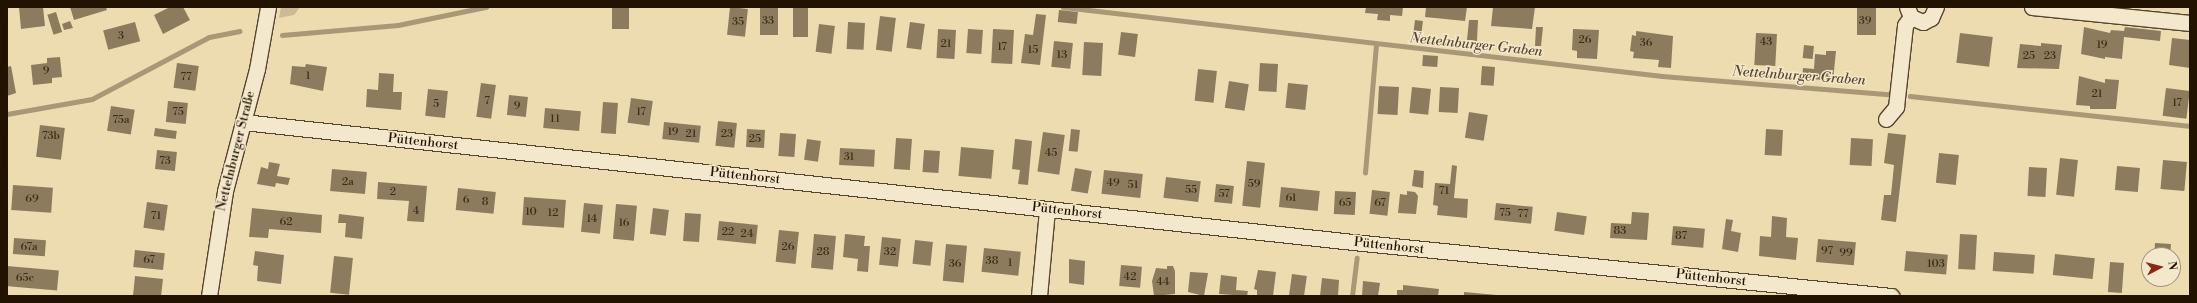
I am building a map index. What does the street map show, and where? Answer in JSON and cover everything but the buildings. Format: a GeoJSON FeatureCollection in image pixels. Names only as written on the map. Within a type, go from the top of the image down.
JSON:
{"type":"FeatureCollection","features":[{"type":"Feature","properties":{"kind":"street","name":"Nettelnburger Straße"},"geometry":{"type":"LineString","coordinates":[[209,296],[215,244],[268,7]]}},
{"type":"Feature","properties":{"kind":"street"},"geometry":{"type":"LineString","coordinates":[[1886,119],[1896,107],[1905,25],[1909,12],[1918,21],[1927,21],[1934,15],[1936,7]]}},
{"type":"Feature","properties":{"kind":"street"},"geometry":{"type":"LineString","coordinates":[[2032,7],[2190,23]]}},
{"type":"Feature","properties":{"kind":"street","name":"Püttenhorst"},"geometry":{"type":"LineString","coordinates":[[243,122],[1047,209],[1891,296]]}},
{"type":"Feature","properties":{"kind":"street"},"geometry":{"type":"LineString","coordinates":[[1039,296],[1047,209]]}},
{"type":"Feature","properties":{"kind":"shaded area"},"geometry":{"type":"Polygon","coordinates":[[[281,7],[300,7],[294,15],[279,18],[281,7]]]}},
{"type":"Feature","properties":{"kind":"waterway"},"geometry":{"type":"LineString","coordinates":[[282,35],[398,25],[486,7]]}},
{"type":"Feature","properties":{"kind":"waterway","name":"Nettelnburger Graben"},"geometry":{"type":"LineString","coordinates":[[1063,7],[1662,76],[1888,94]]}},
{"type":"Feature","properties":{"kind":"waterway"},"geometry":{"type":"LineString","coordinates":[[7,114],[92,99],[209,37],[239,31]]}},
{"type":"Feature","properties":{"kind":"waterway"},"geometry":{"type":"LineString","coordinates":[[1365,173],[1376,45]]}},
{"type":"Feature","properties":{"kind":"waterway","name":"Nettelnburger Graben"},"geometry":{"type":"LineString","coordinates":[[1910,96],[2190,126]]}},
{"type":"Feature","properties":{"kind":"waterway"},"geometry":{"type":"LineString","coordinates":[[1352,296],[1357,258]]}}]}
